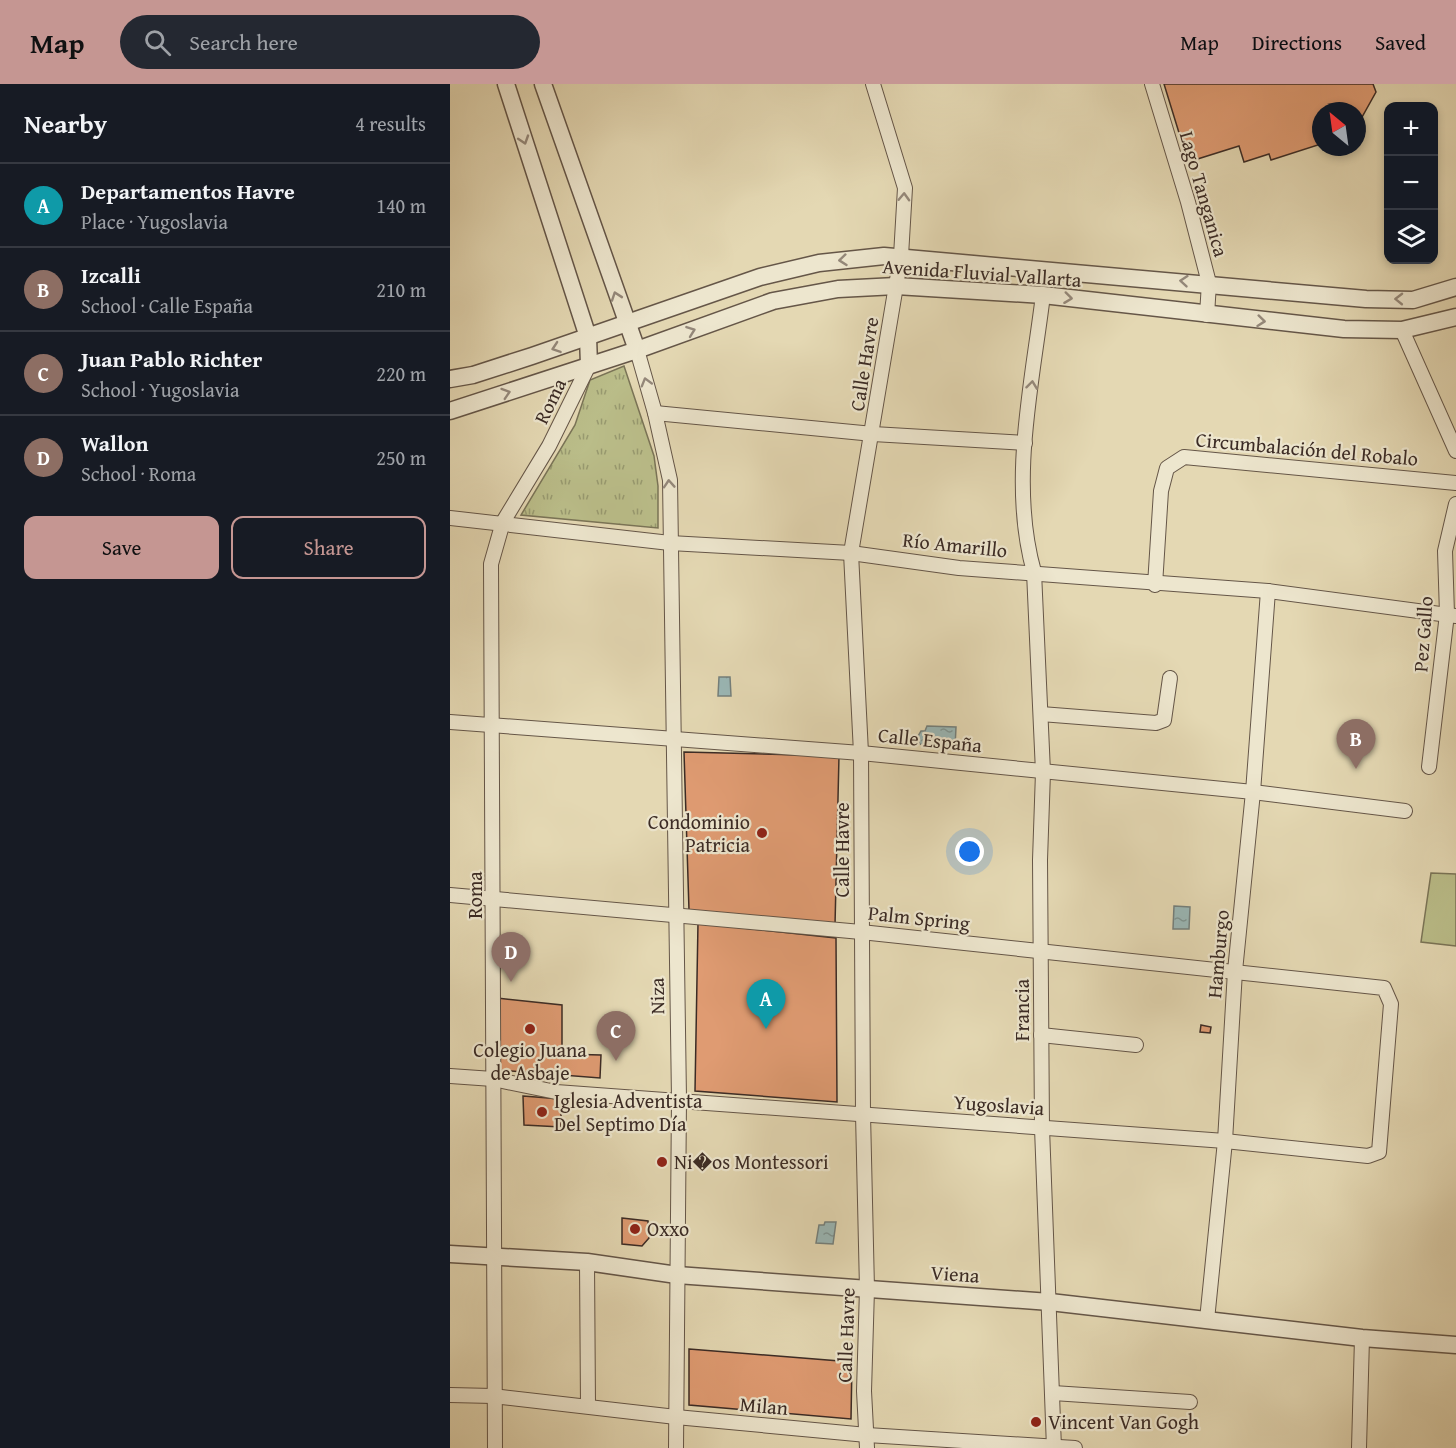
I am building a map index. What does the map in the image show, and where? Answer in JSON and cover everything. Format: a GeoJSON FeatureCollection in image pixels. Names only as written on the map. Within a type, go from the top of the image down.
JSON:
{"type":"FeatureCollection","features":[{"type":"Feature","properties":{"kind":"street"},"geometry":{"type":"LineString","coordinates":[[506,84],[588,337],[589,365]]}},
{"type":"Feature","properties":{"kind":"street"},"geometry":{"type":"LineString","coordinates":[[543,84],[637,350]]}},
{"type":"Feature","properties":{"kind":"street","name":"Calle Havre"},"geometry":{"type":"LineString","coordinates":[[867,1441],[864,1391],[867,1289],[863,1114],[861,753],[851,553],[873,434],[901,255],[905,188],[873,84]]}},
{"type":"Feature","properties":{"kind":"street","name":"Lago Tanganica"},"geometry":{"type":"LineString","coordinates":[[1152,84],[1188,202],[1209,283],[1207,315]]}},
{"type":"Feature","properties":{"kind":"street","name":"Avenida Fluvial Vallarta"},"geometry":{"type":"LineString","coordinates":[[450,379],[473,375],[760,277],[809,265],[901,255],[1366,299],[1413,300],[1456,287]]}},
{"type":"Feature","properties":{"kind":"street","name":"Avenida Fluvial Vallarta"},"geometry":{"type":"LineString","coordinates":[[450,411],[637,350],[773,301],[838,289],[896,286],[1042,295],[1344,329],[1402,330],[1456,317]]}},
{"type":"Feature","properties":{"kind":"street","name":"Francia"},"geometry":{"type":"LineString","coordinates":[[1042,295],[1025,443],[1027,545],[1034,572],[1043,772],[1040,860],[1042,1128],[1054,1447]]}},
{"type":"Feature","properties":{"kind":"street"},"geometry":{"type":"LineString","coordinates":[[1402,330],[1456,451]]}},
{"type":"Feature","properties":{"kind":"street","name":"Niza"},"geometry":{"type":"LineString","coordinates":[[637,350],[655,413],[670,480],[679,1100],[676,1448]]}},
{"type":"Feature","properties":{"kind":"street","name":"Roma"},"geometry":{"type":"LineString","coordinates":[[495,1448],[493,1079],[495,898],[491,564],[503,522],[549,446],[589,365]]}},
{"type":"Feature","properties":{"kind":"street"},"geometry":{"type":"LineString","coordinates":[[655,413],[873,434],[1025,443]]}},
{"type":"Feature","properties":{"kind":"street","name":"Circumbalación del Robalo"},"geometry":{"type":"LineString","coordinates":[[1155,585],[1161,491],[1167,468],[1184,457],[1456,483]]}},
{"type":"Feature","properties":{"kind":"street","name":"Pez Gallo"},"geometry":{"type":"LineString","coordinates":[[1429,767],[1452,615],[1445,551],[1456,504]]}},
{"type":"Feature","properties":{"kind":"street","name":"Río Amarillo"},"geometry":{"type":"LineString","coordinates":[[450,518],[503,522],[558,532],[670,543],[851,553],[959,568],[1034,572],[1155,585],[1268,591],[1452,615]]}},
{"type":"Feature","properties":{"kind":"street","name":"Hamburgo"},"geometry":{"type":"LineString","coordinates":[[1207,1320],[1225,1141],[1235,971],[1253,792],[1268,591]]}},
{"type":"Feature","properties":{"kind":"street"},"geometry":{"type":"LineString","coordinates":[[1041,714],[1156,723],[1164,720],[1170,678]]}},
{"type":"Feature","properties":{"kind":"street","name":"Calle España"},"geometry":{"type":"LineString","coordinates":[[450,722],[861,753],[1253,792],[1405,811]]}},
{"type":"Feature","properties":{"kind":"street","name":"Palm Spring"},"geometry":{"type":"LineString","coordinates":[[450,895],[1042,950],[1384,988]]}},
{"type":"Feature","properties":{"kind":"street","name":"Yugoslavia"},"geometry":{"type":"LineString","coordinates":[[450,1076],[493,1079],[556,1092],[1225,1141],[1368,1156],[1378,1152],[1391,1004],[1384,988]]}},
{"type":"Feature","properties":{"kind":"street"},"geometry":{"type":"LineString","coordinates":[[1041,1035],[1136,1045]]}},
{"type":"Feature","properties":{"kind":"street","name":"Viena"},"geometry":{"type":"LineString","coordinates":[[450,1254],[587,1262],[678,1275],[1050,1302],[1362,1338],[1456,1345]]}},
{"type":"Feature","properties":{"kind":"street"},"geometry":{"type":"LineString","coordinates":[[587,1262],[588,1406]]}},
{"type":"Feature","properties":{"kind":"street"},"geometry":{"type":"LineString","coordinates":[[1359,1448],[1362,1338]]}},
{"type":"Feature","properties":{"kind":"street"},"geometry":{"type":"LineString","coordinates":[[1053,1393],[1190,1402]]}},
{"type":"Feature","properties":{"kind":"street","name":"Milan"},"geometry":{"type":"LineString","coordinates":[[450,1395],[493,1396],[588,1406],[867,1441],[1075,1448]]}},
{"type":"Feature","properties":{"kind":"green space"},"geometry":{"type":"Polygon","coordinates":[[[624,366],[654,456],[658,486],[658,528],[521,515],[575,425],[590,380],[624,366]]]}},
{"type":"Feature","properties":{"kind":"green space"},"geometry":{"type":"Polygon","coordinates":[[[1431,873],[1456,874],[1456,946],[1421,942],[1431,873]]]}},
{"type":"Feature","properties":{"kind":"water"},"geometry":{"type":"Polygon","coordinates":[[[719,677],[730,677],[731,696],[718,696],[719,677]]]}},
{"type":"Feature","properties":{"kind":"water"},"geometry":{"type":"Polygon","coordinates":[[[927,726],[956,727],[955,748],[941,747],[935,742],[926,747],[920,744],[917,738],[927,726]]]}},
{"type":"Feature","properties":{"kind":"water"},"geometry":{"type":"Polygon","coordinates":[[[1174,906],[1190,907],[1189,929],[1173,929],[1174,906]]]}},
{"type":"Feature","properties":{"kind":"water"},"geometry":{"type":"Polygon","coordinates":[[[825,1222],[836,1222],[833,1244],[816,1243],[819,1225],[824,1225],[825,1222]]]}},
{"type":"Feature","properties":{"kind":"building"},"geometry":{"type":"Polygon","coordinates":[[[1164,84],[1373,84],[1376,92],[1366,110],[1366,102],[1312,102],[1312,147],[1271,160],[1269,154],[1244,162],[1239,146],[1188,162],[1164,84]]]}},
{"type":"Feature","properties":{"kind":"building","name":"Condominio Patricia"},"geometry":{"type":"Polygon","coordinates":[[[684,752],[839,756],[835,925],[689,910],[684,752]]]}},
{"type":"Feature","properties":{"kind":"building"},"geometry":{"type":"Polygon","coordinates":[[[698,923],[836,938],[837,1102],[695,1091],[698,923]]]}},
{"type":"Feature","properties":{"kind":"building","name":"Colegio Juana de Asbaje"},"geometry":{"type":"Polygon","coordinates":[[[497,998],[562,1005],[562,1054],[601,1055],[600,1078],[497,1070],[497,998]]]}},
{"type":"Feature","properties":{"kind":"building"},"geometry":{"type":"Polygon","coordinates":[[[1201,1025],[1211,1027],[1210,1033],[1200,1032],[1201,1025]]]}},
{"type":"Feature","properties":{"kind":"building","name":"Iglesia Adventista Del Septimo Día"},"geometry":{"type":"Polygon","coordinates":[[[523,1096],[561,1099],[561,1127],[524,1125],[523,1096]]]}},
{"type":"Feature","properties":{"kind":"building","name":"Oxxo"},"geometry":{"type":"Polygon","coordinates":[[[622,1218],[648,1221],[649,1238],[642,1246],[622,1244],[622,1218]]]}},
{"type":"Feature","properties":{"kind":"building"},"geometry":{"type":"Polygon","coordinates":[[[689,1349],[852,1362],[851,1419],[689,1405],[689,1349]]]}},
{"type":"Feature","properties":{"kind":"place","name":"Izcalli"},"geometry":{"type":"Point","coordinates":[1356,769]}},
{"type":"Feature","properties":{"kind":"place","name":"Condominio Patricia"},"geometry":{"type":"Point","coordinates":[762,833]}},
{"type":"Feature","properties":{"kind":"place","name":"Wallon"},"geometry":{"type":"Point","coordinates":[511,982]}},
{"type":"Feature","properties":{"kind":"place","name":"Colegio Juana de Asbaje"},"geometry":{"type":"Point","coordinates":[530,1029]}},
{"type":"Feature","properties":{"kind":"place","name":"Departamentos Havre"},"geometry":{"type":"Point","coordinates":[766,1029]}},
{"type":"Feature","properties":{"kind":"place","name":"Juan Pablo Richter"},"geometry":{"type":"Point","coordinates":[616,1061]}},
{"type":"Feature","properties":{"kind":"place","name":"Iglesia Adventista Del Septimo Día"},"geometry":{"type":"Point","coordinates":[542,1112]}},
{"type":"Feature","properties":{"kind":"place","name":"Ni�os Montessori"},"geometry":{"type":"Point","coordinates":[662,1162]}},
{"type":"Feature","properties":{"kind":"place","name":"Oxxo"},"geometry":{"type":"Point","coordinates":[635,1229]}},
{"type":"Feature","properties":{"kind":"place","name":"Vincent Van Gogh"},"geometry":{"type":"Point","coordinates":[1036,1422]}}]}
